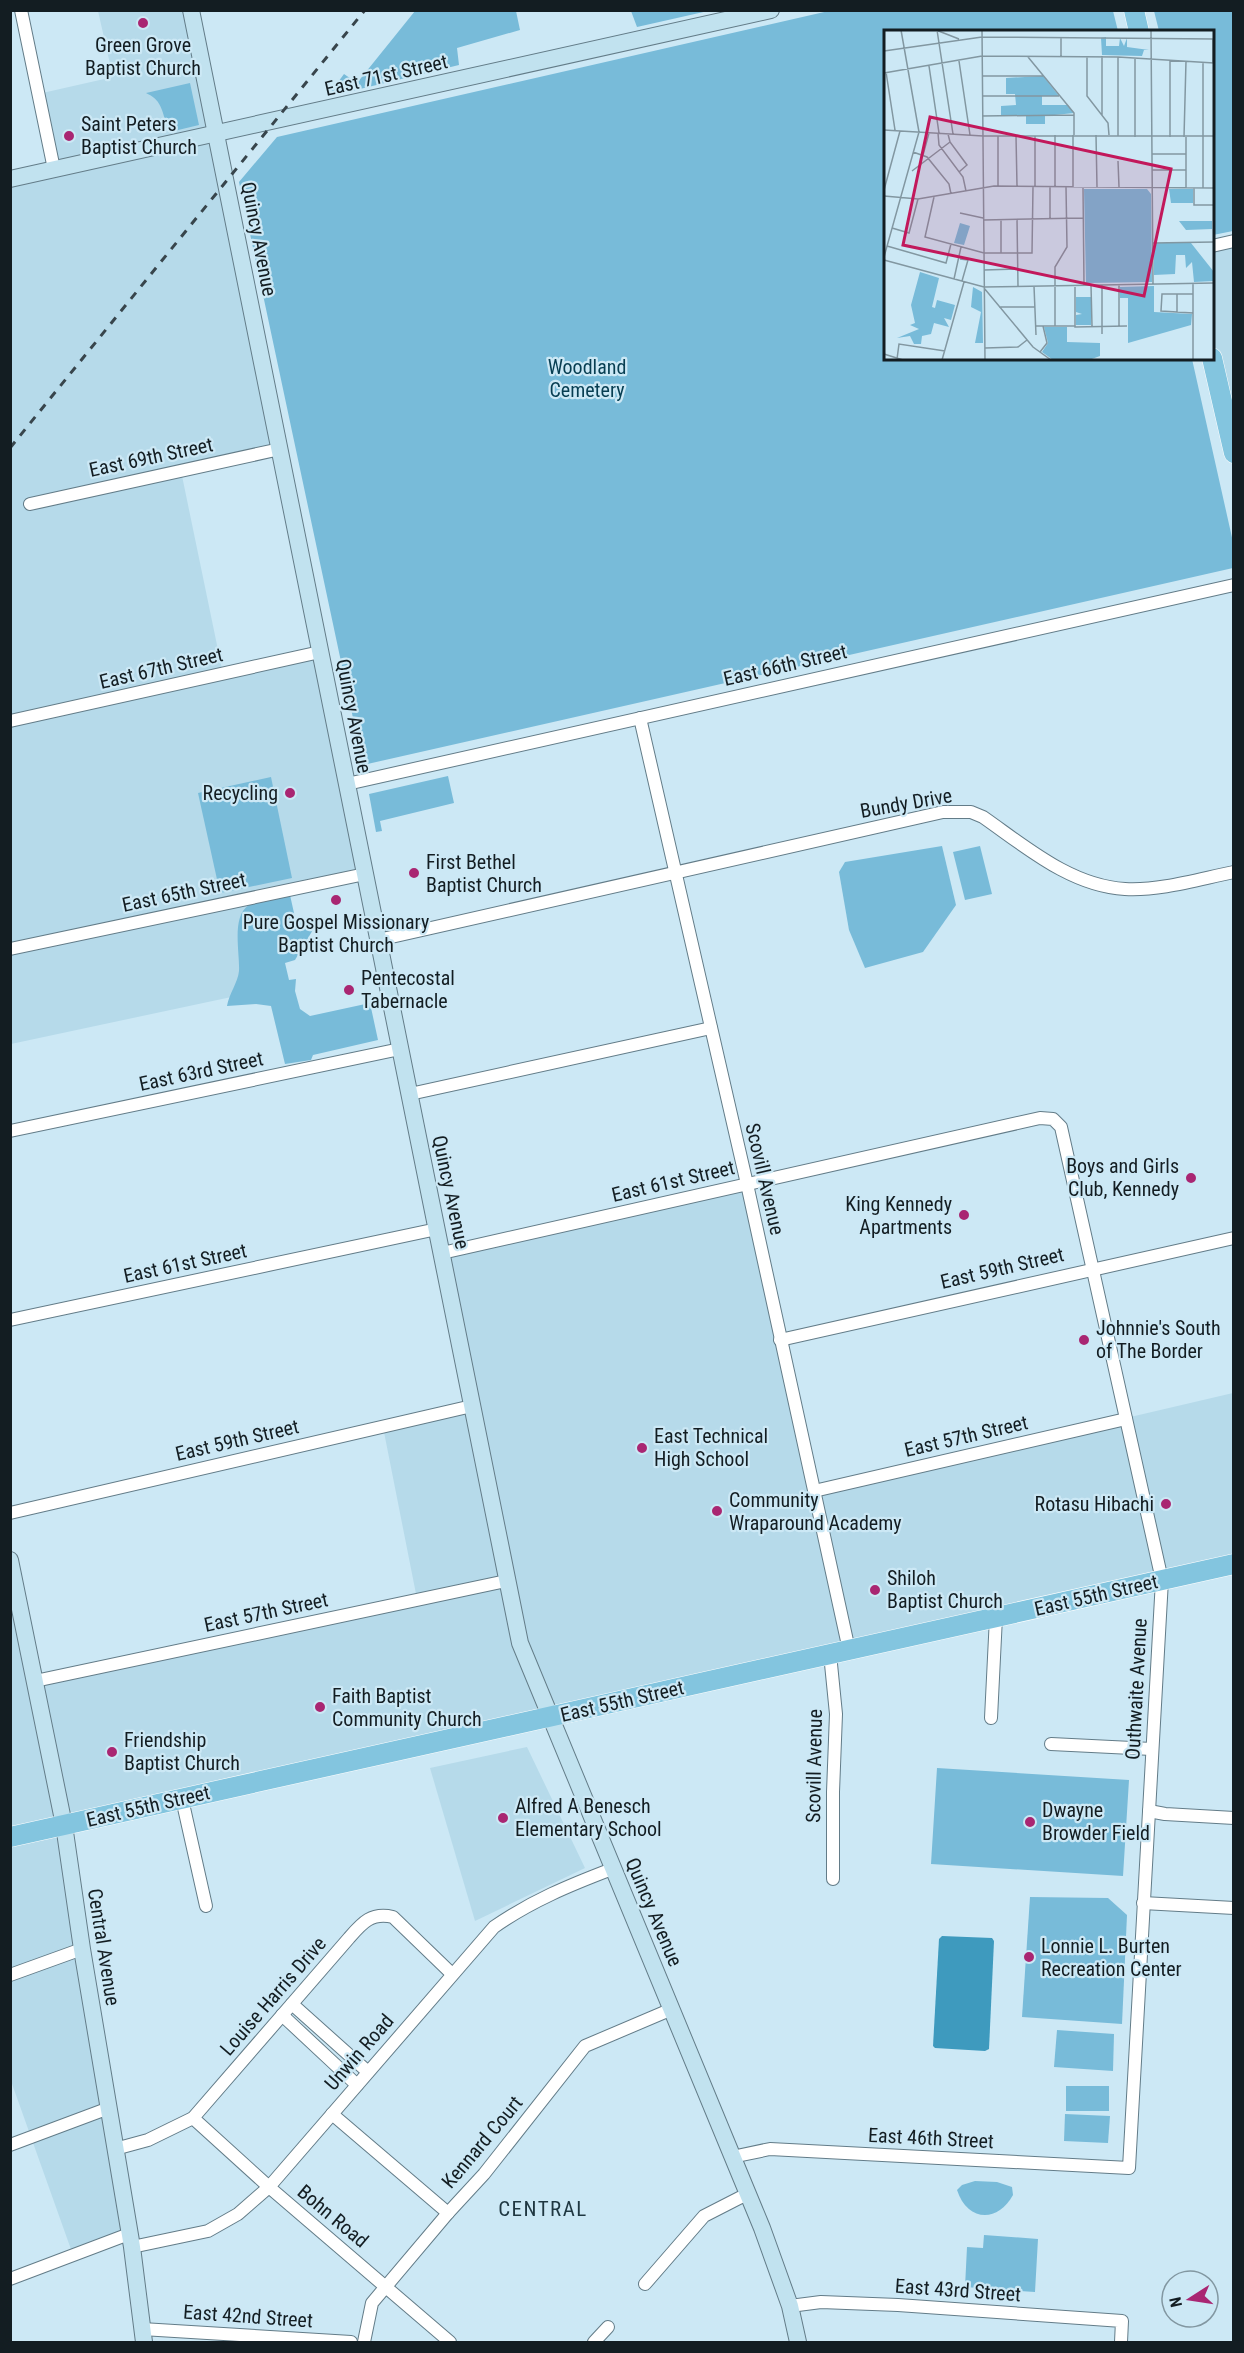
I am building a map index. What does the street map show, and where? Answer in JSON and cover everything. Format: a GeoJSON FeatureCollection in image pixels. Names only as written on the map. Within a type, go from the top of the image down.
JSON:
{"type":"FeatureCollection","features":[{"type":"Feature","properties":{"kind":"main road"},"geometry":{"type":"LineString","coordinates":[[1134,10],[1139,30]]}},
{"type":"Feature","properties":{"kind":"main road"},"geometry":{"type":"LineString","coordinates":[[1213,360],[1229,410],[1233,453]]}},
{"type":"Feature","properties":{"kind":"main road","name":"East 55th Street"},"geometry":{"type":"LineString","coordinates":[[10,1837],[1233,1564]]}},
{"type":"Feature","properties":{"kind":"street"},"geometry":{"type":"LineString","coordinates":[[21,10],[54,169]]}},
{"type":"Feature","properties":{"kind":"street","name":"Quincy Avenue"},"geometry":{"type":"LineString","coordinates":[[191,10],[520,1643],[773,2257],[790,2306],[798,2343]]}},
{"type":"Feature","properties":{"kind":"street","name":"East 71st Street"},"geometry":{"type":"LineString","coordinates":[[10,179],[216,135],[728,15],[771,10]]}},
{"type":"Feature","properties":{"kind":"street"},"geometry":{"type":"LineString","coordinates":[[1214,246],[1233,241]]}},
{"type":"Feature","properties":{"kind":"street","name":"East 69th Street"},"geometry":{"type":"LineString","coordinates":[[30,504],[280,449]]}},
{"type":"Feature","properties":{"kind":"street","name":"East 66th Street"},"geometry":{"type":"LineString","coordinates":[[346,784],[1233,585]]}},
{"type":"Feature","properties":{"kind":"street","name":"East 67th Street"},"geometry":{"type":"LineString","coordinates":[[10,721],[320,652]]}},
{"type":"Feature","properties":{"kind":"street","name":"Scovill Avenue"},"geometry":{"type":"LineString","coordinates":[[640,718],[747,1184],[814,1491],[840,1652],[833,1792],[833,1879]]}},
{"type":"Feature","properties":{"kind":"street","name":"Bundy Drive"},"geometry":{"type":"LineString","coordinates":[[378,940],[943,812],[971,812],[983,817],[1068,873],[1093,885],[1125,889],[1152,888],[1233,872]]}},
{"type":"Feature","properties":{"kind":"street","name":"East 65th Street"},"geometry":{"type":"LineString","coordinates":[[10,949],[365,874]]}},
{"type":"Feature","properties":{"kind":"street"},"geometry":{"type":"LineString","coordinates":[[410,1094],[711,1028]]}},
{"type":"Feature","properties":{"kind":"street","name":"East 63rd Street"},"geometry":{"type":"LineString","coordinates":[[10,1131],[400,1049]]}},
{"type":"Feature","properties":{"kind":"street","name":"East 61st Street"},"geometry":{"type":"LineString","coordinates":[[442,1253],[1040,1118],[1053,1119]]}},
{"type":"Feature","properties":{"kind":"street","name":"Outhwaite Avenue"},"geometry":{"type":"LineString","coordinates":[[1053,1119],[1061,1127],[1162,1580],[1129,2168]]}},
{"type":"Feature","properties":{"kind":"street","name":"East 61st Street"},"geometry":{"type":"LineString","coordinates":[[10,1320],[437,1229]]}},
{"type":"Feature","properties":{"kind":"street","name":"East 59th Street"},"geometry":{"type":"LineString","coordinates":[[780,1340],[1233,1238]]}},
{"type":"Feature","properties":{"kind":"street","name":"East 59th Street"},"geometry":{"type":"LineString","coordinates":[[10,1513],[472,1406]]}},
{"type":"Feature","properties":{"kind":"street","name":"East 57th Street"},"geometry":{"type":"LineString","coordinates":[[814,1491],[1126,1419]]}},
{"type":"Feature","properties":{"kind":"street","name":"Central Avenue"},"geometry":{"type":"LineString","coordinates":[[10,1560],[64,1825],[143,2336]]}},
{"type":"Feature","properties":{"kind":"street","name":"East 57th Street"},"geometry":{"type":"LineString","coordinates":[[35,1681],[506,1581]]}},
{"type":"Feature","properties":{"kind":"street"},"geometry":{"type":"LineString","coordinates":[[991,1718],[996,1617]]}},
{"type":"Feature","properties":{"kind":"street"},"geometry":{"type":"LineString","coordinates":[[1051,1744],[1152,1749]]}},
{"type":"Feature","properties":{"kind":"street"},"geometry":{"type":"LineString","coordinates":[[182,1799],[206,1906]]}},
{"type":"Feature","properties":{"kind":"street"},"geometry":{"type":"LineString","coordinates":[[1149,1811],[1233,1818]]}},
{"type":"Feature","properties":{"kind":"street","name":"Unwin Road"},"geometry":{"type":"LineString","coordinates":[[130,2241],[208,2231],[238,2214],[269,2187],[494,1927],[518,1910],[546,1895],[612,1869]]}},
{"type":"Feature","properties":{"kind":"street"},"geometry":{"type":"LineString","coordinates":[[1143,1903],[1233,1908]]}},
{"type":"Feature","properties":{"kind":"street","name":"Louise Harris Drive"},"geometry":{"type":"LineString","coordinates":[[115,2149],[148,2140],[193,2118],[364,1921],[380,1915],[393,1917],[452,1974]]}},
{"type":"Feature","properties":{"kind":"street"},"geometry":{"type":"LineString","coordinates":[[10,1975],[82,1949]]}},
{"type":"Feature","properties":{"kind":"street"},"geometry":{"type":"LineString","coordinates":[[292,2004],[368,2072]]}},
{"type":"Feature","properties":{"kind":"street","name":"Kennard Court"},"geometry":{"type":"LineString","coordinates":[[364,2343],[372,2302],[484,2174],[585,2046],[672,2009]]}},
{"type":"Feature","properties":{"kind":"street"},"geometry":{"type":"LineString","coordinates":[[282,2015],[357,2085]]}},
{"type":"Feature","properties":{"kind":"street"},"geometry":{"type":"LineString","coordinates":[[10,2145],[109,2108]]}},
{"type":"Feature","properties":{"kind":"street"},"geometry":{"type":"LineString","coordinates":[[332,2114],[448,2213]]}},
{"type":"Feature","properties":{"kind":"street","name":"Bohn Road"},"geometry":{"type":"LineString","coordinates":[[193,2118],[269,2187],[450,2343]]}},
{"type":"Feature","properties":{"kind":"street","name":"East 46th Street"},"geometry":{"type":"LineString","coordinates":[[732,2157],[770,2149],[1129,2168]]}},
{"type":"Feature","properties":{"kind":"street"},"geometry":{"type":"LineString","coordinates":[[645,2284],[704,2216],[747,2194]]}},
{"type":"Feature","properties":{"kind":"street"},"geometry":{"type":"LineString","coordinates":[[10,2279],[130,2241]]}},
{"type":"Feature","properties":{"kind":"street","name":"East 43rd Street"},"geometry":{"type":"LineString","coordinates":[[790,2306],[821,2302],[893,2305],[1122,2321],[1121,2343]]}},
{"type":"Feature","properties":{"kind":"street"},"geometry":{"type":"LineString","coordinates":[[594,2343],[608,2327]]}},
{"type":"Feature","properties":{"kind":"street","name":"East 42nd Street"},"geometry":{"type":"LineString","coordinates":[[143,2336],[351,2343]]}},
{"type":"Feature","properties":{"kind":"shaded area"},"geometry":{"type":"Polygon","coordinates":[[[98,11],[191,11],[280,449],[181,471],[223,674],[320,652],[365,874],[259,896],[278,987],[11,1044],[10,179],[54,169],[38,94],[113,77],[98,11]]]}},
{"type":"Feature","properties":{"kind":"shaded area"},"geometry":{"type":"Polygon","coordinates":[[[1233,241],[1233,453],[1213,360],[1214,246],[1233,241]]]}},
{"type":"Feature","properties":{"kind":"shaded area"},"geometry":{"type":"Polygon","coordinates":[[[747,1184],[814,1491],[1233,1393],[1233,1564],[65,1825],[129,2234],[73,2255],[11,2081],[10,1560],[35,1680],[417,1599],[383,1427],[472,1405],[442,1253],[747,1184]]]}},
{"type":"Feature","properties":{"kind":"shaded area","name":"Alfred A Benesch Elementary School"},"geometry":{"type":"Polygon","coordinates":[[[527,1747],[585,1868],[475,1921],[430,1768],[527,1747]]]}},
{"type":"Feature","properties":{"kind":"shaded area"},"geometry":{"type":"Polygon","coordinates":[[[942,1936],[992,1938],[994,1941],[989,2049],[985,2051],[933,2046],[939,1939],[942,1936]]]}},
{"type":"Feature","properties":{"kind":"green space"},"geometry":{"type":"Polygon","coordinates":[[[631,10],[708,11],[637,27],[631,10]]]}},
{"type":"Feature","properties":{"kind":"green space","name":"Woodland Cemetery"},"geometry":{"type":"Polygon","coordinates":[[[833,10],[1113,11],[1118,30],[884,30],[884,360],[1192,360],[1233,542],[1233,568],[363,765],[239,182],[277,137],[833,10]]]}},
{"type":"Feature","properties":{"kind":"green space"},"geometry":{"type":"Polygon","coordinates":[[[415,11],[516,11],[520,30],[457,48],[459,65],[327,97],[344,74],[357,83],[415,11]]]}},
{"type":"Feature","properties":{"kind":"green space"},"geometry":{"type":"Polygon","coordinates":[[[1154,11],[1233,11],[1233,231],[1214,235],[1214,30],[1159,30],[1154,11]]]}},
{"type":"Feature","properties":{"kind":"green space"},"geometry":{"type":"Polygon","coordinates":[[[190,83],[199,125],[174,131],[172,119],[165,119],[159,103],[146,93],[190,83]]]}},
{"type":"Feature","properties":{"kind":"green space"},"geometry":{"type":"Polygon","coordinates":[[[448,776],[454,803],[380,821],[382,831],[376,832],[369,794],[448,776]]]}},
{"type":"Feature","properties":{"kind":"green space"},"geometry":{"type":"Polygon","coordinates":[[[271,777],[292,878],[220,893],[198,793],[271,777]]]}},
{"type":"Feature","properties":{"kind":"green space"},"geometry":{"type":"Polygon","coordinates":[[[942,846],[956,905],[923,952],[865,968],[849,930],[839,872],[845,862],[942,846]]]}},
{"type":"Feature","properties":{"kind":"green space"},"geometry":{"type":"Polygon","coordinates":[[[980,846],[992,894],[965,900],[953,852],[980,846]]]}},
{"type":"Feature","properties":{"kind":"green space"},"geometry":{"type":"Polygon","coordinates":[[[290,895],[296,922],[313,920],[314,928],[295,960],[285,963],[289,980],[296,979],[295,991],[300,1009],[310,1016],[370,1003],[378,1040],[313,1055],[311,1060],[285,1064],[271,1006],[256,1004],[227,1006],[239,971],[238,926],[243,910],[253,903],[290,895]]]}},
{"type":"Feature","properties":{"kind":"green space","name":"Dwayne Browder Field"},"geometry":{"type":"Polygon","coordinates":[[[937,1768],[1129,1780],[1123,1876],[931,1864],[937,1768]]]}},
{"type":"Feature","properties":{"kind":"green space"},"geometry":{"type":"Polygon","coordinates":[[[1030,1897],[1108,1898],[1127,1915],[1122,2024],[1022,2017],[1030,1897]]]}},
{"type":"Feature","properties":{"kind":"green space"},"geometry":{"type":"Polygon","coordinates":[[[1057,2030],[1114,2034],[1113,2071],[1054,2067],[1057,2030]]]}},
{"type":"Feature","properties":{"kind":"green space"},"geometry":{"type":"Polygon","coordinates":[[[1066,2086],[1109,2086],[1109,2111],[1066,2111],[1066,2086]]]}},
{"type":"Feature","properties":{"kind":"green space"},"geometry":{"type":"Polygon","coordinates":[[[1065,2114],[1110,2116],[1108,2143],[1064,2141],[1065,2114]]]}},
{"type":"Feature","properties":{"kind":"green space"},"geometry":{"type":"Polygon","coordinates":[[[975,2181],[997,2182],[1012,2187],[1013,2195],[999,2211],[983,2215],[975,2213],[968,2208],[957,2190],[962,2185],[975,2181]]]}},
{"type":"Feature","properties":{"kind":"green space"},"geometry":{"type":"Polygon","coordinates":[[[984,2235],[1038,2239],[1035,2292],[965,2287],[967,2247],[983,2248],[984,2235]]]}},
{"type":"Feature","properties":{"kind":"railway"},"geometry":{"type":"LineString","coordinates":[[10,448],[365,10]]}},
{"type":"Feature","properties":{"kind":"place","name":"Green Grove Baptist Church"},"geometry":{"type":"Point","coordinates":[143,23]}},
{"type":"Feature","properties":{"kind":"place","name":"Saint Peters Baptist Church"},"geometry":{"type":"Point","coordinates":[69,136]}},
{"type":"Feature","properties":{"kind":"place","name":"Recycling"},"geometry":{"type":"Point","coordinates":[290,793]}},
{"type":"Feature","properties":{"kind":"place","name":"First Bethel Baptist Church"},"geometry":{"type":"Point","coordinates":[414,873]}},
{"type":"Feature","properties":{"kind":"place","name":"Pure Gospel Missionary Baptist Church"},"geometry":{"type":"Point","coordinates":[336,900]}},
{"type":"Feature","properties":{"kind":"place","name":"Pentecostal Tabernacle"},"geometry":{"type":"Point","coordinates":[349,990]}},
{"type":"Feature","properties":{"kind":"place","name":"Boys and Girls Club, Kennedy"},"geometry":{"type":"Point","coordinates":[1191,1178]}},
{"type":"Feature","properties":{"kind":"place","name":"King Kennedy Apartments"},"geometry":{"type":"Point","coordinates":[964,1215]}},
{"type":"Feature","properties":{"kind":"place","name":"Johnnie's South of The Border"},"geometry":{"type":"Point","coordinates":[1084,1340]}},
{"type":"Feature","properties":{"kind":"place","name":"East Technical High School"},"geometry":{"type":"Point","coordinates":[642,1448]}},
{"type":"Feature","properties":{"kind":"place","name":"Rotasu Hibachi"},"geometry":{"type":"Point","coordinates":[1166,1504]}},
{"type":"Feature","properties":{"kind":"place","name":"Community Wraparound Academy"},"geometry":{"type":"Point","coordinates":[717,1511]}},
{"type":"Feature","properties":{"kind":"place","name":"Shiloh Baptist Church"},"geometry":{"type":"Point","coordinates":[875,1590]}},
{"type":"Feature","properties":{"kind":"place","name":"Faith Baptist Community Church"},"geometry":{"type":"Point","coordinates":[320,1707]}},
{"type":"Feature","properties":{"kind":"place","name":"Friendship Baptist Church"},"geometry":{"type":"Point","coordinates":[112,1752]}},
{"type":"Feature","properties":{"kind":"place","name":"Alfred A Benesch Elementary School"},"geometry":{"type":"Point","coordinates":[503,1818]}},
{"type":"Feature","properties":{"kind":"place","name":"Dwayne Browder Field"},"geometry":{"type":"Point","coordinates":[1030,1822]}},
{"type":"Feature","properties":{"kind":"place","name":"Lonnie L. Burten Recreation Center"},"geometry":{"type":"Point","coordinates":[1029,1957]}},
{"type":"Feature","properties":{"kind":"district","name":"CENTRAL"},"geometry":{"type":"Point","coordinates":[543,2209]}}]}
